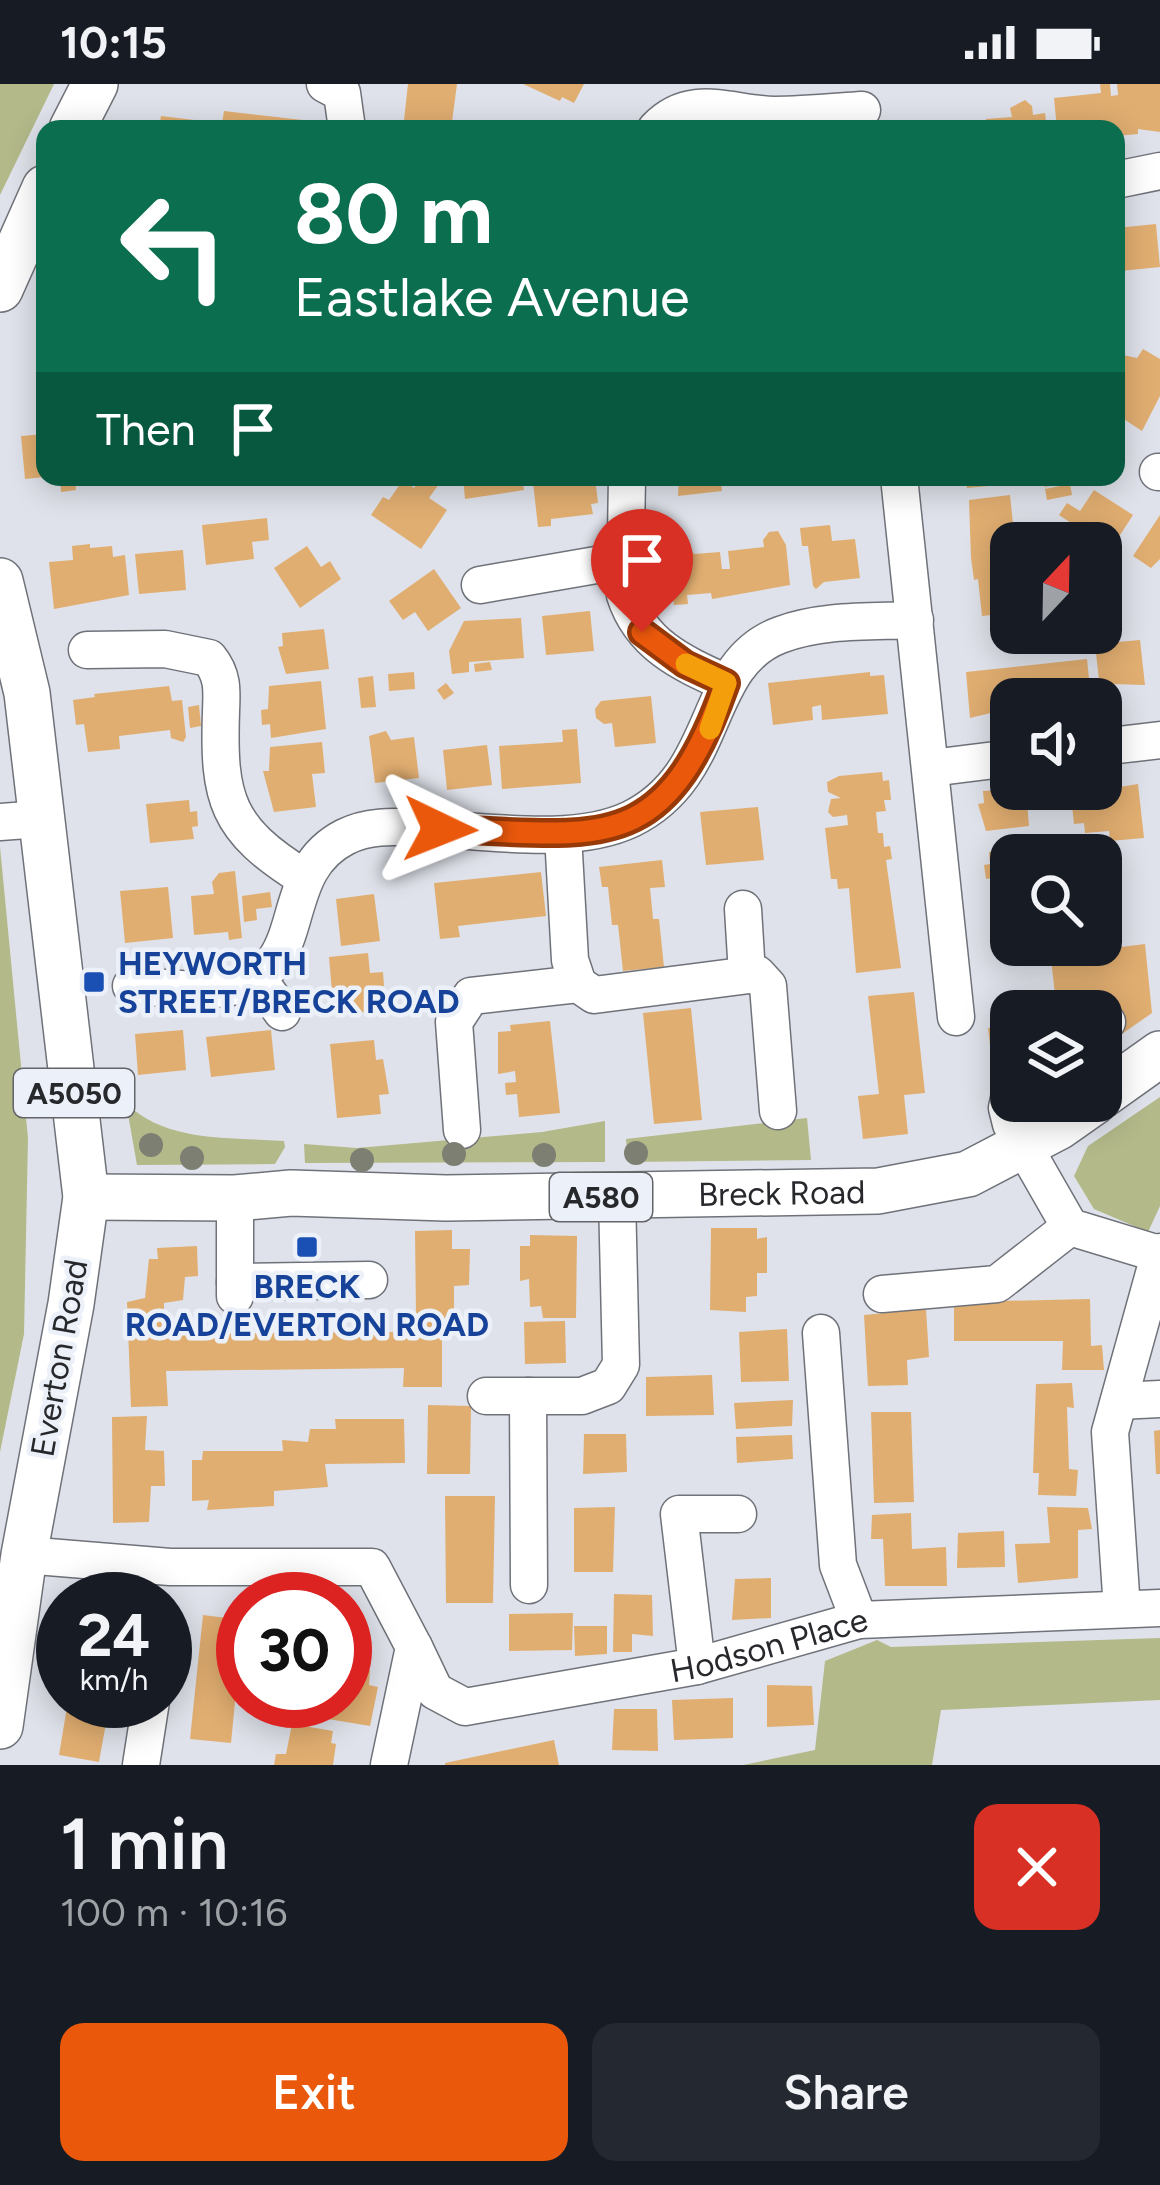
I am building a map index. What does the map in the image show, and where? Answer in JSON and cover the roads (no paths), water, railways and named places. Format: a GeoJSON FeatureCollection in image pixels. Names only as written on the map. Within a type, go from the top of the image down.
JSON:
{"type":"FeatureCollection","features":[{"type":"Feature","properties":{"kind":"main road"},"geometry":{"type":"LineString","coordinates":[[77,120],[95,84]]}},
{"type":"Feature","properties":{"kind":"main road"},"geometry":{"type":"LineString","coordinates":[[0,289],[36,208]]}},
{"type":"Feature","properties":{"kind":"main road","name":"A5050"},"geometry":{"type":"LineString","coordinates":[[0,581],[27,693],[20,820]]}},
{"type":"Feature","properties":{"kind":"main road","name":"Everton Road"},"geometry":{"type":"LineString","coordinates":[[0,1726],[24,1555],[86,1197],[61,988],[20,820]]}},
{"type":"Feature","properties":{"kind":"main road","name":"Breck Road"},"geometry":{"type":"LineString","coordinates":[[1122,1082],[1160,1054]]}},
{"type":"Feature","properties":{"kind":"main road","name":"Breck Road"},"geometry":{"type":"LineString","coordinates":[[86,1197],[235,1198],[291,1193],[617,1197],[878,1191],[968,1174],[1061,1122]]}},
{"type":"Feature","properties":{"kind":"street"},"geometry":{"type":"LineString","coordinates":[[664,120],[700,106],[774,115],[861,108]]}},
{"type":"Feature","properties":{"kind":"street"},"geometry":{"type":"LineString","coordinates":[[1125,178],[1160,172]]}},
{"type":"Feature","properties":{"kind":"street"},"geometry":{"type":"LineString","coordinates":[[627,486],[625,595],[642,632],[685,664],[726,683]]}},
{"type":"Feature","properties":{"kind":"street"},"geometry":{"type":"LineString","coordinates":[[900,486],[956,1017]]}},
{"type":"Feature","properties":{"kind":"street"},"geometry":{"type":"LineString","coordinates":[[480,585],[625,560]]}},
{"type":"Feature","properties":{"kind":"street"},"geometry":{"type":"LineString","coordinates":[[131,986],[232,987],[256,976],[284,946],[303,877],[331,844],[372,828],[563,835],[596,833],[617,825],[675,788],[710,729],[726,683],[759,645],[829,624],[915,620]]}},
{"type":"Feature","properties":{"kind":"street"},"geometry":{"type":"LineString","coordinates":[[87,650],[165,649],[209,658],[222,683],[219,760],[226,798],[250,838],[303,877]]}},
{"type":"Feature","properties":{"kind":"street"},"geometry":{"type":"LineString","coordinates":[[1122,745],[1160,740]]}},
{"type":"Feature","properties":{"kind":"street"},"geometry":{"type":"LineString","coordinates":[[932,768],[990,761]]}},
{"type":"Feature","properties":{"kind":"street"},"geometry":{"type":"LineString","coordinates":[[563,835],[569,961],[578,984],[594,995],[757,974],[769,986],[778,1111]]}},
{"type":"Feature","properties":{"kind":"street"},"geometry":{"type":"LineString","coordinates":[[743,908],[747,974]]}},
{"type":"Feature","properties":{"kind":"street"},"geometry":{"type":"LineString","coordinates":[[256,976],[282,1012]]}},
{"type":"Feature","properties":{"kind":"street"},"geometry":{"type":"LineString","coordinates":[[462,1130],[454,1022],[462,1006],[471,996],[578,984]]}},
{"type":"Feature","properties":{"kind":"street"},"geometry":{"type":"LineString","coordinates":[[1010,1122],[1070,1227],[1160,1253],[1110,1432],[1122,1609]]}},
{"type":"Feature","properties":{"kind":"street"},"geometry":{"type":"LineString","coordinates":[[486,1396],[582,1396],[608,1386],[621,1364],[617,1197]]}},
{"type":"Feature","properties":{"kind":"street"},"geometry":{"type":"LineString","coordinates":[[235,1198],[235,1289],[369,1280]]}},
{"type":"Feature","properties":{"kind":"street"},"geometry":{"type":"LineString","coordinates":[[881,1294],[997,1284],[1070,1227]]}},
{"type":"Feature","properties":{"kind":"street"},"geometry":{"type":"LineString","coordinates":[[821,1333],[838,1565],[859,1619]]}},
{"type":"Feature","properties":{"kind":"street"},"geometry":{"type":"LineString","coordinates":[[529,1396],[529,1586]]}},
{"type":"Feature","properties":{"kind":"street"},"geometry":{"type":"LineString","coordinates":[[1119,1401],[1160,1399]]}},
{"type":"Feature","properties":{"kind":"street"},"geometry":{"type":"LineString","coordinates":[[697,1666],[679,1514],[738,1514]]}},
{"type":"Feature","properties":{"kind":"street"},"geometry":{"type":"LineString","coordinates":[[24,1555],[108,1572]]}},
{"type":"Feature","properties":{"kind":"street","name":"Hodson Place"},"geometry":{"type":"LineString","coordinates":[[192,1582],[372,1567],[435,1691],[465,1707],[697,1666],[859,1619],[1160,1608]]}},
{"type":"Feature","properties":{"kind":"street"},"geometry":{"type":"LineString","coordinates":[[389,1765],[415,1647]]}},
{"type":"Feature","properties":{"kind":"street"},"geometry":{"type":"LineString","coordinates":[[142,1765],[147,1728]]}},
{"type":"Feature","properties":{"kind":"place","name":"HEYWORTH STREET/BRECK ROAD"},"geometry":{"type":"Point","coordinates":[94,982]}},
{"type":"Feature","properties":{"kind":"place","name":"BRECK ROAD/EVERTON ROAD"},"geometry":{"type":"Point","coordinates":[307,1247]}}]}
